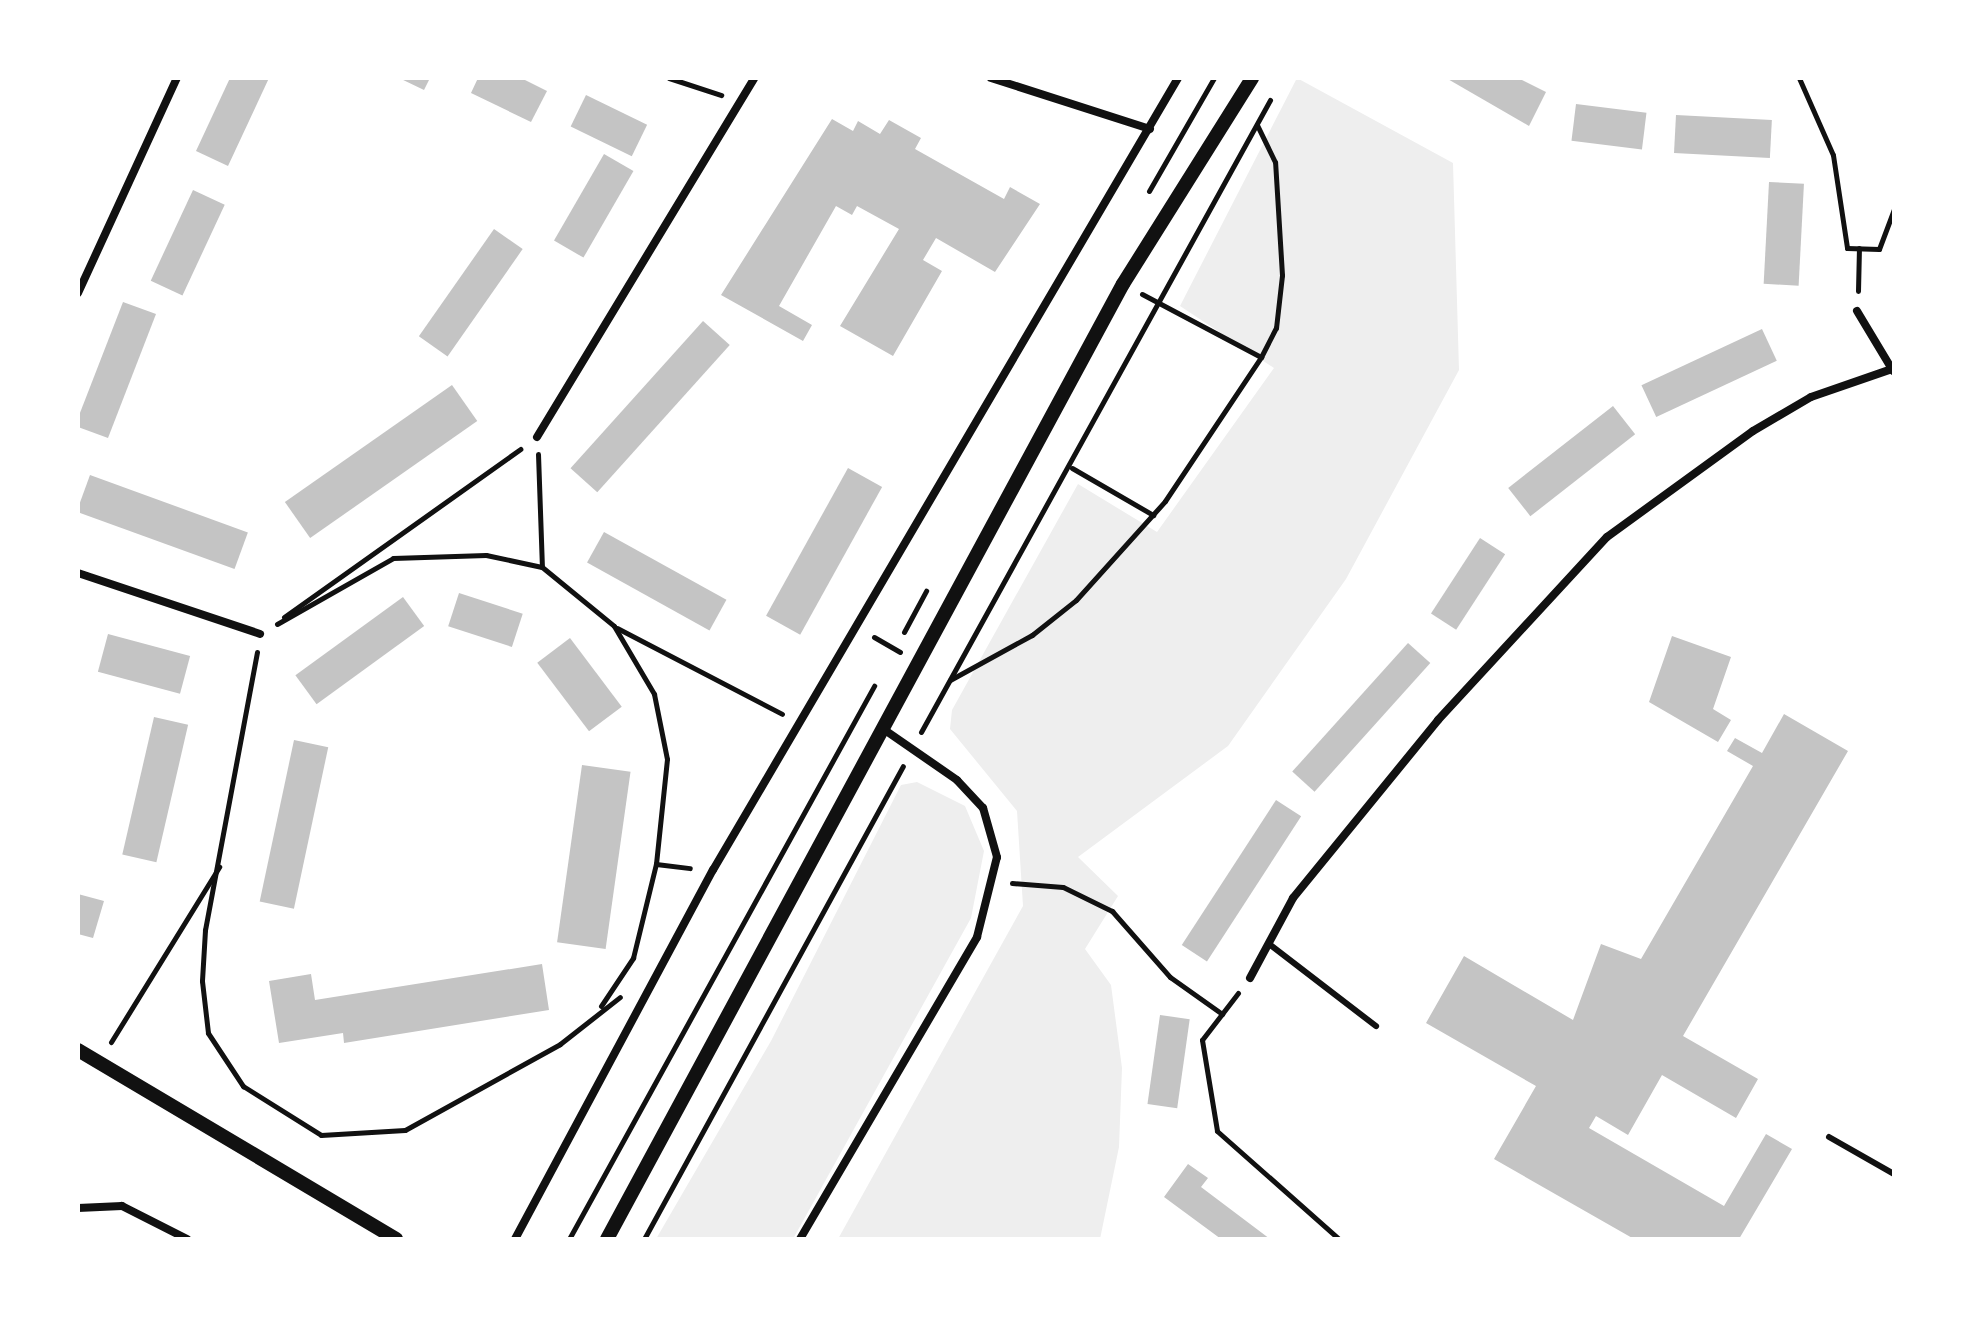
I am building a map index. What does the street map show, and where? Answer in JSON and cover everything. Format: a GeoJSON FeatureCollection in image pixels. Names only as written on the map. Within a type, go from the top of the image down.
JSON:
{"type":"FeatureCollection","features":[{"type":"Feature","properties":{"kind":"street"},"geometry":{"type":"LineString","coordinates":[[78,293],[177,78]]}},
{"type":"Feature","properties":{"kind":"street"},"geometry":{"type":"LineString","coordinates":[[537,437],[754,78]]}},
{"type":"Feature","properties":{"kind":"street"},"geometry":{"type":"LineString","coordinates":[[991,78],[1150,129]]}},
{"type":"Feature","properties":{"kind":"street"},"geometry":{"type":"LineString","coordinates":[[515,1239],[713,870],[1178,78]]}},
{"type":"Feature","properties":{"kind":"street"},"geometry":{"type":"LineString","coordinates":[[607,1239],[878,726],[1123,284],[1252,78]]}},
{"type":"Feature","properties":{"kind":"street"},"geometry":{"type":"LineString","coordinates":[[1250,978],[1293,898],[1438,720],[1607,537],[1753,431],[1811,397],[1893,370],[1857,311]]}},
{"type":"Feature","properties":{"kind":"street"},"geometry":{"type":"LineString","coordinates":[[78,573],[260,634]]}},
{"type":"Feature","properties":{"kind":"street"},"geometry":{"type":"LineString","coordinates":[[800,1239],[977,937],[997,857],[983,808],[913,748],[878,726]]}},
{"type":"Feature","properties":{"kind":"street"},"geometry":{"type":"LineString","coordinates":[[78,1050],[396,1239]]}},
{"type":"Feature","properties":{"kind":"street"},"geometry":{"type":"LineString","coordinates":[[78,1208],[122,1206],[187,1239]]}},
{"type":"Feature","properties":{"kind":"lane"},"geometry":{"type":"LineString","coordinates":[[1269,944],[1376,1026]]}},
{"type":"Feature","properties":{"kind":"lane"},"geometry":{"type":"LineString","coordinates":[[1829,1137],[1894,1174]]}},
{"type":"Feature","properties":{"kind":"path"},"geometry":{"type":"LineString","coordinates":[[669,78],[741,101]]}},
{"type":"Feature","properties":{"kind":"path"},"geometry":{"type":"LineString","coordinates":[[1146,197],[1214,78]]}},
{"type":"Feature","properties":{"kind":"path"},"geometry":{"type":"LineString","coordinates":[[1799,78],[1833,155],[1847,248],[1879,249],[1894,209]]}},
{"type":"Feature","properties":{"kind":"path"},"geometry":{"type":"LineString","coordinates":[[948,681],[1032,635],[1076,600],[1153,515],[1261,357],[1276,328],[1282,275],[1275,162],[1258,126],[1206,92]]}},
{"type":"Feature","properties":{"kind":"path"},"geometry":{"type":"LineString","coordinates":[[644,1239],[948,681],[1072,468],[1274,92]]}},
{"type":"Feature","properties":{"kind":"path"},"geometry":{"type":"LineString","coordinates":[[1857,311],[1859,248]]}},
{"type":"Feature","properties":{"kind":"path"},"geometry":{"type":"LineString","coordinates":[[1123,284],[1261,357]]}},
{"type":"Feature","properties":{"kind":"path"},"geometry":{"type":"LineString","coordinates":[[537,437],[542,567]]}},
{"type":"Feature","properties":{"kind":"path"},"geometry":{"type":"LineString","coordinates":[[537,437],[260,634],[221,863],[205,930],[208,1033],[252,1095],[321,1135],[405,1130],[560,1044],[599,1008],[625,994]]}},
{"type":"Feature","properties":{"kind":"path"},"geometry":{"type":"LineString","coordinates":[[1072,468],[1153,515]]}},
{"type":"Feature","properties":{"kind":"path"},"geometry":{"type":"LineString","coordinates":[[260,634],[393,558],[486,555],[542,567],[614,626],[801,723]]}},
{"type":"Feature","properties":{"kind":"path"},"geometry":{"type":"LineString","coordinates":[[888,663],[931,581]]}},
{"type":"Feature","properties":{"kind":"path"},"geometry":{"type":"LineString","coordinates":[[599,1008],[637,947],[656,864],[665,731],[654,694],[614,626]]}},
{"type":"Feature","properties":{"kind":"path"},"geometry":{"type":"LineString","coordinates":[[856,626],[948,681]]}},
{"type":"Feature","properties":{"kind":"path"},"geometry":{"type":"LineString","coordinates":[[569,1239],[880,677]]}},
{"type":"Feature","properties":{"kind":"path"},"geometry":{"type":"LineString","coordinates":[[98,1063],[221,863]]}},
{"type":"Feature","properties":{"kind":"path"},"geometry":{"type":"LineString","coordinates":[[656,864],[713,870]]}},
{"type":"Feature","properties":{"kind":"path"},"geometry":{"type":"LineString","coordinates":[[991,882],[1063,887],[1112,911],[1170,977],[1222,1014]]}},
{"type":"Feature","properties":{"kind":"path"},"geometry":{"type":"LineString","coordinates":[[1250,978],[1202,1040],[1217,1131],[1339,1239]]}},
{"type":"Feature","properties":{"kind":"shaded area"},"geometry":{"type":"Polygon","coordinates":[[[1297,78],[1453,163],[1459,370],[1346,579],[1228,746],[1078,857],[1118,896],[1085,949],[1111,985],[1122,1068],[1119,1147],[1100,1239],[838,1239],[1023,906],[1017,811],[950,729],[952,710],[1078,484],[1157,532],[1274,368],[1180,306],[1297,78]]]}},
{"type":"Feature","properties":{"kind":"shaded area"},"geometry":{"type":"Polygon","coordinates":[[[917,782],[965,806],[984,851],[971,918],[793,1239],[656,1239],[771,1041],[901,785],[917,782]]]}},
{"type":"Feature","properties":{"kind":"building"},"geometry":{"type":"Polygon","coordinates":[[[230,78],[269,78],[228,166],[196,151],[230,78]]]}},
{"type":"Feature","properties":{"kind":"building"},"geometry":{"type":"Polygon","coordinates":[[[399,78],[430,78],[424,90],[399,78]]]}},
{"type":"Feature","properties":{"kind":"building"},"geometry":{"type":"Polygon","coordinates":[[[478,78],[521,78],[547,91],[531,122],[471,93],[478,78]]]}},
{"type":"Feature","properties":{"kind":"building"},"geometry":{"type":"Polygon","coordinates":[[[1446,78],[1518,78],[1546,92],[1529,126],[1446,78]]]}},
{"type":"Feature","properties":{"kind":"building"},"geometry":{"type":"Polygon","coordinates":[[[586,95],[647,125],[632,156],[571,126],[586,95]]]}},
{"type":"Feature","properties":{"kind":"building"},"geometry":{"type":"Polygon","coordinates":[[[1576,104],[1646,113],[1642,149],[1571,141],[1576,104]]]}},
{"type":"Feature","properties":{"kind":"building"},"geometry":{"type":"Polygon","coordinates":[[[1676,115],[1772,120],[1770,158],[1674,153],[1676,115]]]}},
{"type":"Feature","properties":{"kind":"building"},"geometry":{"type":"Polygon","coordinates":[[[832,119],[853,131],[858,121],[880,134],[889,120],[921,138],[915,149],[1004,199],[1010,187],[1040,204],[995,272],[936,238],[923,260],[942,271],[893,356],[840,326],[899,229],[857,206],[852,215],[836,206],[779,306],[812,325],[803,341],[721,295],[832,119]]]}},
{"type":"Feature","properties":{"kind":"building"},"geometry":{"type":"Polygon","coordinates":[[[604,154],[633,171],[583,258],[554,241],[604,154]]]}},
{"type":"Feature","properties":{"kind":"building"},"geometry":{"type":"Polygon","coordinates":[[[1769,182],[1804,184],[1799,286],[1764,284],[1769,182]]]}},
{"type":"Feature","properties":{"kind":"building"},"geometry":{"type":"Polygon","coordinates":[[[193,190],[225,205],[182,295],[151,281],[193,190]]]}},
{"type":"Feature","properties":{"kind":"building"},"geometry":{"type":"Polygon","coordinates":[[[494,229],[523,249],[448,356],[419,336],[494,229]]]}},
{"type":"Feature","properties":{"kind":"building"},"geometry":{"type":"Polygon","coordinates":[[[123,302],[156,314],[108,438],[78,427],[78,418],[123,302]]]}},
{"type":"Feature","properties":{"kind":"building"},"geometry":{"type":"Polygon","coordinates":[[[703,321],[730,345],[597,492],[571,468],[703,321]]]}},
{"type":"Feature","properties":{"kind":"building"},"geometry":{"type":"Polygon","coordinates":[[[1762,329],[1777,361],[1656,417],[1641,385],[1762,329]]]}},
{"type":"Feature","properties":{"kind":"building"},"geometry":{"type":"Polygon","coordinates":[[[452,385],[477,421],[310,538],[285,502],[452,385]]]}},
{"type":"Feature","properties":{"kind":"building"},"geometry":{"type":"Polygon","coordinates":[[[1613,406],[1635,434],[1530,516],[1508,488],[1613,406]]]}},
{"type":"Feature","properties":{"kind":"building"},"geometry":{"type":"Polygon","coordinates":[[[848,468],[882,487],[800,635],[766,616],[848,468]]]}},
{"type":"Feature","properties":{"kind":"building"},"geometry":{"type":"Polygon","coordinates":[[[90,475],[248,532],[235,569],[78,512],[90,475]]]}},
{"type":"Feature","properties":{"kind":"building"},"geometry":{"type":"Polygon","coordinates":[[[604,532],[726,600],[709,630],[587,563],[604,532]]]}},
{"type":"Feature","properties":{"kind":"building"},"geometry":{"type":"Polygon","coordinates":[[[1480,538],[1505,554],[1456,630],[1431,613],[1480,538]]]}},
{"type":"Feature","properties":{"kind":"building"},"geometry":{"type":"Polygon","coordinates":[[[459,593],[523,614],[512,647],[448,626],[459,593]]]}},
{"type":"Feature","properties":{"kind":"building"},"geometry":{"type":"Polygon","coordinates":[[[403,597],[424,626],[317,704],[295,675],[403,597]]]}},
{"type":"Feature","properties":{"kind":"building"},"geometry":{"type":"Polygon","coordinates":[[[108,634],[190,656],[180,694],[98,672],[108,634]]]}},
{"type":"Feature","properties":{"kind":"building"},"geometry":{"type":"Polygon","coordinates":[[[1672,636],[1731,657],[1713,709],[1731,720],[1718,742],[1649,702],[1672,636]]]}},
{"type":"Feature","properties":{"kind":"building"},"geometry":{"type":"Polygon","coordinates":[[[570,638],[622,707],[589,731],[537,663],[570,638]]]}},
{"type":"Feature","properties":{"kind":"building"},"geometry":{"type":"Polygon","coordinates":[[[1408,643],[1430,663],[1315,792],[1292,772],[1408,643]]]}},
{"type":"Feature","properties":{"kind":"building"},"geometry":{"type":"Polygon","coordinates":[[[1784,714],[1848,751],[1683,1036],[1758,1079],[1736,1118],[1662,1075],[1628,1135],[1596,1116],[1589,1128],[1724,1206],[1766,1134],[1792,1149],[1739,1239],[1634,1239],[1494,1159],[1536,1086],[1426,1023],[1464,956],[1573,1020],[1601,944],[1641,959],[1753,766],[1727,751],[1735,738],[1762,753],[1784,714]]]}},
{"type":"Feature","properties":{"kind":"building"},"geometry":{"type":"Polygon","coordinates":[[[154,717],[188,725],[156,862],[122,854],[154,717]]]}},
{"type":"Feature","properties":{"kind":"building"},"geometry":{"type":"Polygon","coordinates":[[[294,740],[328,747],[294,909],[260,901],[294,740]]]}},
{"type":"Feature","properties":{"kind":"building"},"geometry":{"type":"Polygon","coordinates":[[[582,765],[631,772],[606,949],[557,942],[582,765]]]}},
{"type":"Feature","properties":{"kind":"building"},"geometry":{"type":"Polygon","coordinates":[[[1276,800],[1301,816],[1207,961],[1182,945],[1276,800]]]}},
{"type":"Feature","properties":{"kind":"building"},"geometry":{"type":"Polygon","coordinates":[[[78,894],[104,901],[93,938],[78,934],[78,894]]]}},
{"type":"Feature","properties":{"kind":"building"},"geometry":{"type":"Polygon","coordinates":[[[542,964],[549,1010],[344,1043],[343,1033],[279,1043],[269,981],[311,974],[315,1000],[542,964]]]}},
{"type":"Feature","properties":{"kind":"building"},"geometry":{"type":"Polygon","coordinates":[[[1160,1015],[1190,1019],[1177,1108],[1147,1104],[1160,1015]]]}},
{"type":"Feature","properties":{"kind":"building"},"geometry":{"type":"Polygon","coordinates":[[[1188,1164],[1208,1178],[1201,1187],[1270,1239],[1221,1239],[1164,1197],[1188,1164]]]}}]}
